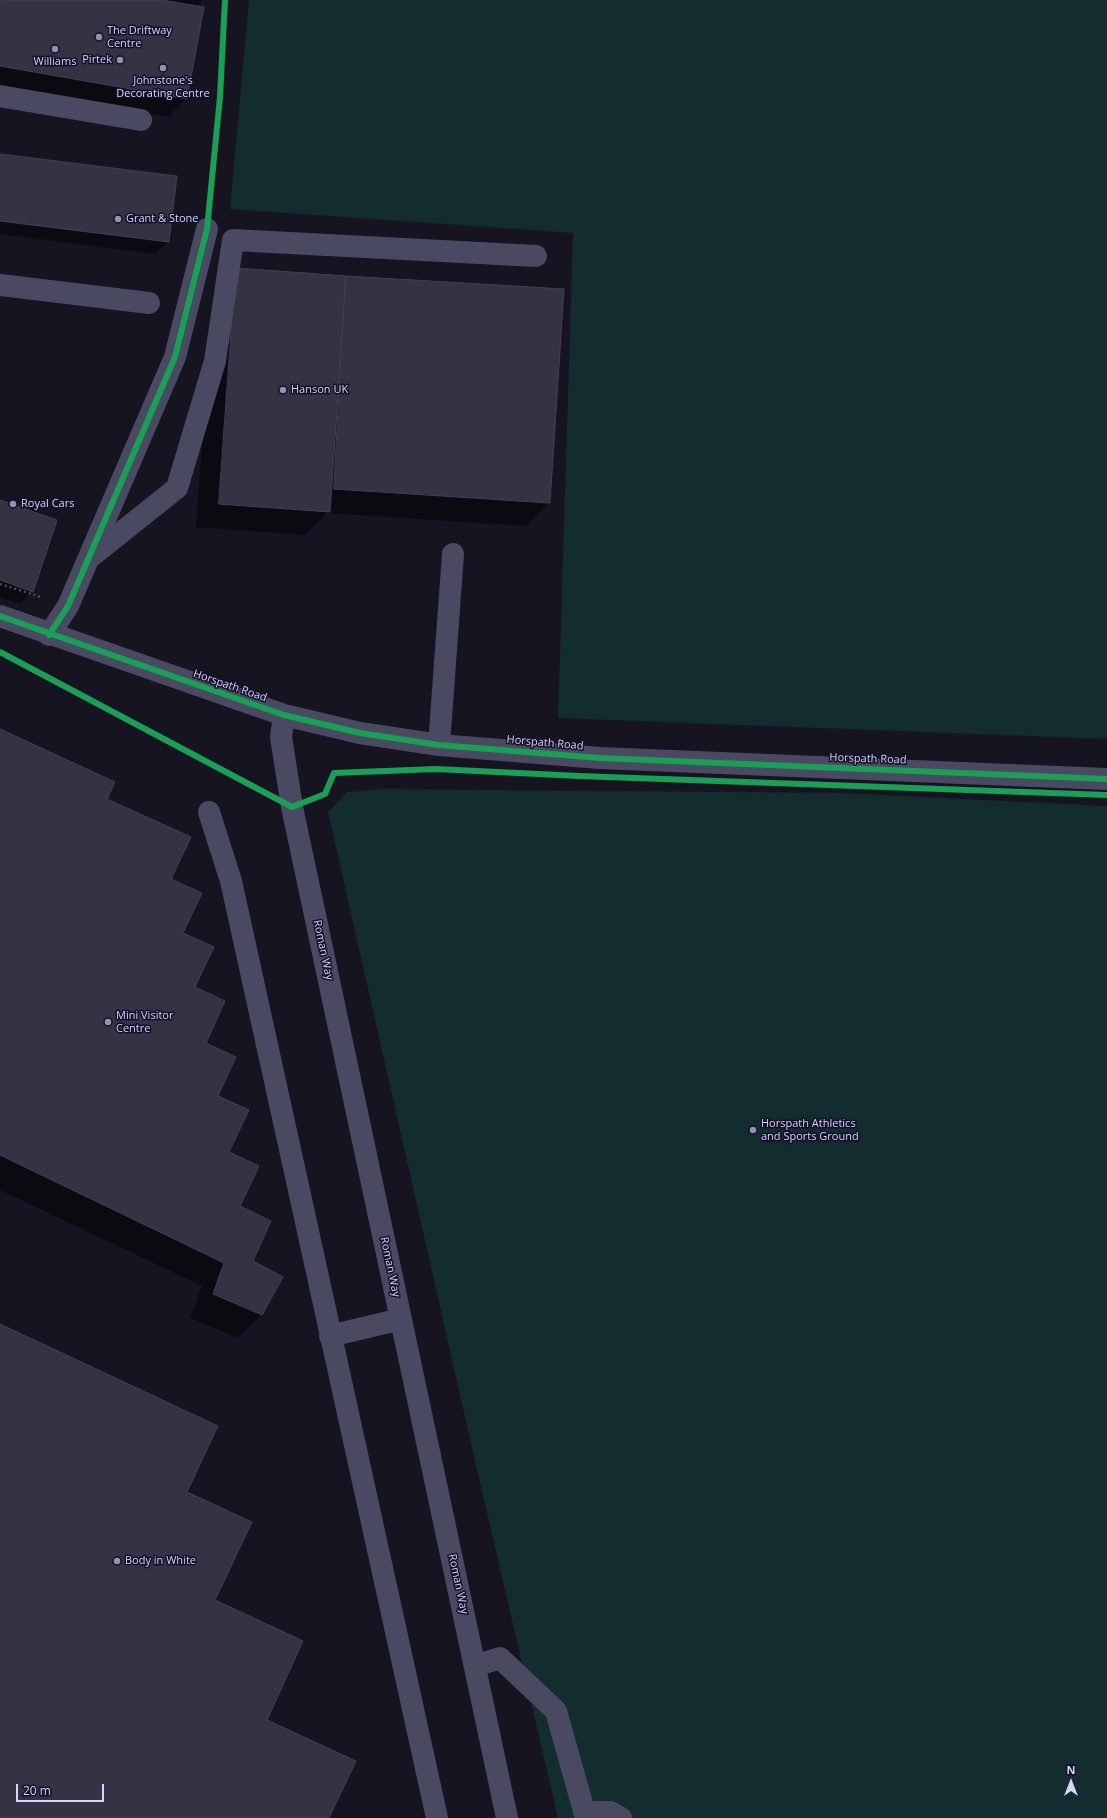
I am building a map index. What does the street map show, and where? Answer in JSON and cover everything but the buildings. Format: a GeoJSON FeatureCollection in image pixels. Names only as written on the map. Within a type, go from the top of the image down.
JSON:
{"type":"FeatureCollection","features":[{"type":"Feature","properties":{"kind":"street"},"geometry":{"type":"LineString","coordinates":[[0,96],[141,120]]}},
{"type":"Feature","properties":{"kind":"street"},"geometry":{"type":"LineString","coordinates":[[49,634],[68,606],[175,357],[207,229]]}},
{"type":"Feature","properties":{"kind":"street"},"geometry":{"type":"LineString","coordinates":[[88,559],[177,488],[215,362],[233,240],[536,256]]}},
{"type":"Feature","properties":{"kind":"street"},"geometry":{"type":"LineString","coordinates":[[0,285],[149,303]]}},
{"type":"Feature","properties":{"kind":"street"},"geometry":{"type":"LineString","coordinates":[[439,744],[454,554]]}},
{"type":"Feature","properties":{"kind":"street","name":"Horspath Road"},"geometry":{"type":"LineString","coordinates":[[0,616],[284,715],[360,733],[439,744],[600,758],[1107,779]]}},
{"type":"Feature","properties":{"kind":"street","name":"Roman Way"},"geometry":{"type":"LineString","coordinates":[[284,715],[281,737],[288,784],[507,1818]]}},
{"type":"Feature","properties":{"kind":"street"},"geometry":{"type":"LineString","coordinates":[[209,812],[231,880],[437,1818]]}},
{"type":"Feature","properties":{"kind":"street"},"geometry":{"type":"LineString","coordinates":[[330,1336],[401,1319]]}},
{"type":"Feature","properties":{"kind":"street"},"geometry":{"type":"LineString","coordinates":[[475,1666],[500,1658],[556,1711],[585,1815],[610,1812],[622,1818]]}},
{"type":"Feature","properties":{"kind":"path"},"geometry":{"type":"LineString","coordinates":[[0,584],[68,606]]}},
{"type":"Feature","properties":{"kind":"green space"},"geometry":{"type":"Polygon","coordinates":[[[249,0],[1107,0],[1107,739],[558,718],[573,233],[230,209],[249,0]]]}},
{"type":"Feature","properties":{"kind":"green space","name":"Horspath Athletics and Sports Ground"},"geometry":{"type":"Polygon","coordinates":[[[381,789],[843,793],[1107,806],[1107,1818],[558,1818],[472,1448],[328,812],[347,792],[381,789]]]}},
{"type":"Feature","properties":{"kind":"cycle path"},"geometry":{"type":"LineString","coordinates":[[49,635],[68,606],[175,357],[207,229],[220,97],[225,0]]}},
{"type":"Feature","properties":{"kind":"cycle path"},"geometry":{"type":"LineString","coordinates":[[0,616],[284,715],[360,733],[439,745],[600,758],[1107,779]]}},
{"type":"Feature","properties":{"kind":"cycle path"},"geometry":{"type":"LineString","coordinates":[[0,652],[292,807],[325,794],[334,773],[436,769],[579,776],[1107,795]]}},
{"type":"Feature","properties":{"kind":"place","name":"The Driftway Centre"},"geometry":{"type":"Point","coordinates":[99,37]}},
{"type":"Feature","properties":{"kind":"place","name":"Williams"},"geometry":{"type":"Point","coordinates":[55,49]}},
{"type":"Feature","properties":{"kind":"place","name":"Pirtek"},"geometry":{"type":"Point","coordinates":[120,60]}},
{"type":"Feature","properties":{"kind":"place","name":"Johnstone's Decorating Centre"},"geometry":{"type":"Point","coordinates":[163,68]}},
{"type":"Feature","properties":{"kind":"place","name":"Grant & Stone"},"geometry":{"type":"Point","coordinates":[118,219]}},
{"type":"Feature","properties":{"kind":"place","name":"Hanson UK"},"geometry":{"type":"Point","coordinates":[283,390]}},
{"type":"Feature","properties":{"kind":"place","name":"Royal Cars"},"geometry":{"type":"Point","coordinates":[13,504]}},
{"type":"Feature","properties":{"kind":"place","name":"Mini Visitor Centre"},"geometry":{"type":"Point","coordinates":[108,1022]}},
{"type":"Feature","properties":{"kind":"place","name":"Horspath Athletics and Sports Ground"},"geometry":{"type":"Point","coordinates":[753,1130]}},
{"type":"Feature","properties":{"kind":"place","name":"Body in White"},"geometry":{"type":"Point","coordinates":[117,1561]}}]}
